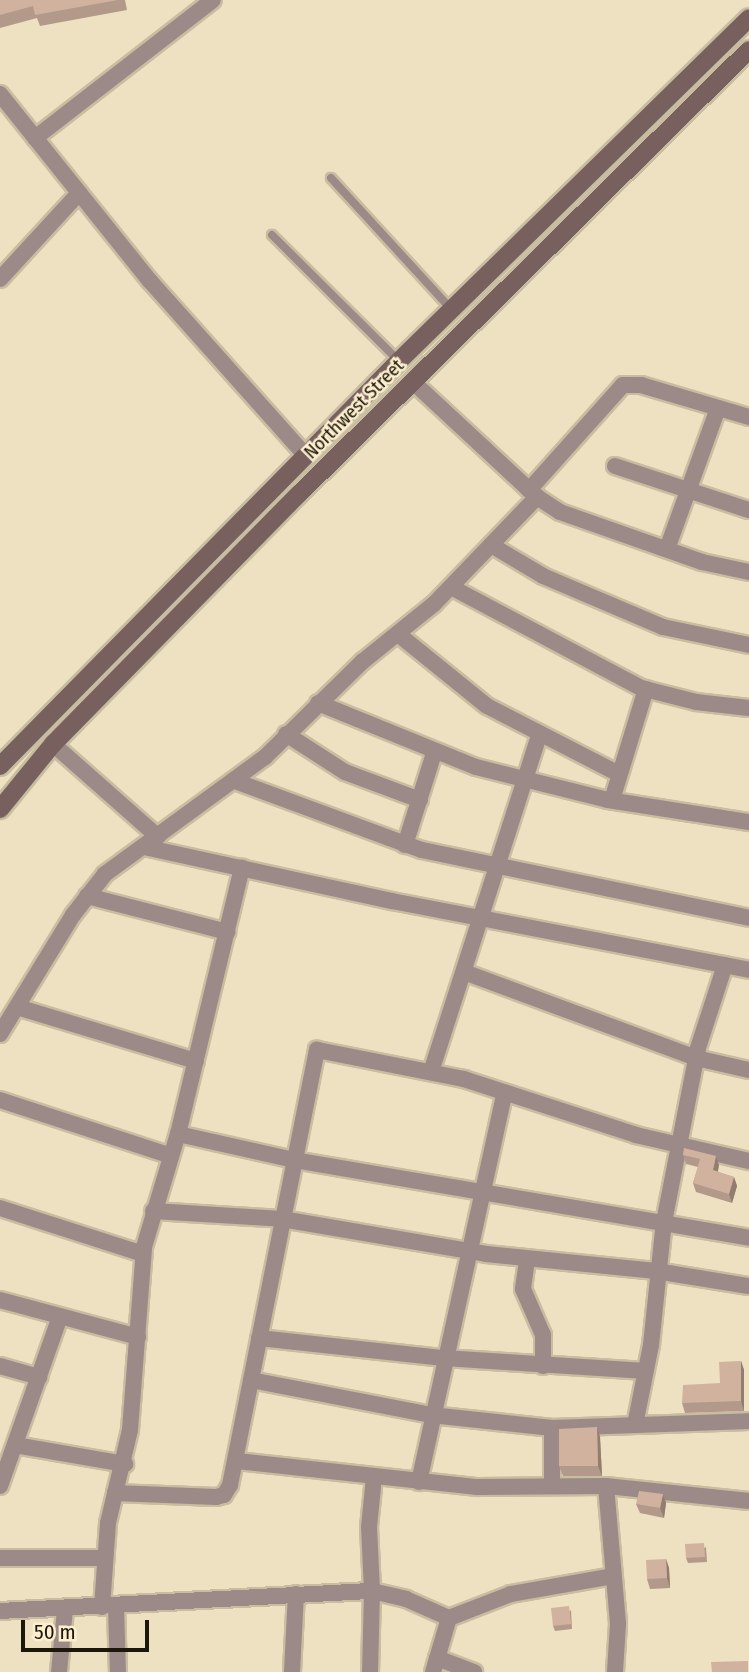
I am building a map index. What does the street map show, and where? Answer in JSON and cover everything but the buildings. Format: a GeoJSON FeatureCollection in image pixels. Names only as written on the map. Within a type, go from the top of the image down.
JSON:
{"type":"FeatureCollection","features":[{"type":"Feature","properties":{"kind":"main road","name":"Northwest Street"},"geometry":{"type":"LineString","coordinates":[[0,766],[399,361],[749,18]]}},
{"type":"Feature","properties":{"kind":"main road","name":"Northwest Street"},"geometry":{"type":"LineString","coordinates":[[0,809],[53,744],[412,381],[749,50]]}},
{"type":"Feature","properties":{"kind":"street"},"geometry":{"type":"LineString","coordinates":[[35,138],[214,0]]}},
{"type":"Feature","properties":{"kind":"street"},"geometry":{"type":"LineString","coordinates":[[0,94],[150,281],[306,456]]}},
{"type":"Feature","properties":{"kind":"street"},"geometry":{"type":"LineString","coordinates":[[0,279],[79,193]]}},
{"type":"Feature","properties":{"kind":"street"},"geometry":{"type":"LineString","coordinates":[[412,381],[533,493],[567,515],[667,549],[749,572]]}},
{"type":"Feature","properties":{"kind":"street"},"geometry":{"type":"LineString","coordinates":[[0,1034],[87,896],[105,874],[235,780],[451,586],[491,544],[623,385],[641,385],[749,416]]}},
{"type":"Feature","properties":{"kind":"street"},"geometry":{"type":"LineString","coordinates":[[667,549],[718,408]]}},
{"type":"Feature","properties":{"kind":"street"},"geometry":{"type":"LineString","coordinates":[[615,466],[749,510]]}},
{"type":"Feature","properties":{"kind":"street"},"geometry":{"type":"LineString","coordinates":[[491,544],[543,576],[663,626],[749,645]]}},
{"type":"Feature","properties":{"kind":"street"},"geometry":{"type":"LineString","coordinates":[[451,586],[646,689],[749,708]]}},
{"type":"Feature","properties":{"kind":"street"},"geometry":{"type":"LineString","coordinates":[[398,634],[487,706],[539,736],[617,773]]}},
{"type":"Feature","properties":{"kind":"street"},"geometry":{"type":"LineString","coordinates":[[612,800],[617,773],[646,689]]}},
{"type":"Feature","properties":{"kind":"street"},"geometry":{"type":"LineString","coordinates":[[318,703],[434,753],[525,780],[612,800],[749,822]]}},
{"type":"Feature","properties":{"kind":"street"},"geometry":{"type":"LineString","coordinates":[[286,734],[345,772],[420,800]]}},
{"type":"Feature","properties":{"kind":"street"},"geometry":{"type":"LineString","coordinates":[[431,1072],[539,736]]}},
{"type":"Feature","properties":{"kind":"street"},"geometry":{"type":"LineString","coordinates":[[53,744],[158,837]]}},
{"type":"Feature","properties":{"kind":"street"},"geometry":{"type":"LineString","coordinates":[[405,845],[434,753]]}},
{"type":"Feature","properties":{"kind":"street"},"geometry":{"type":"LineString","coordinates":[[235,780],[405,845],[749,918]]}},
{"type":"Feature","properties":{"kind":"street"},"geometry":{"type":"LineString","coordinates":[[144,847],[749,970]]}},
{"type":"Feature","properties":{"kind":"street"},"geometry":{"type":"LineString","coordinates":[[118,1672],[104,1558],[115,1493],[125,1464],[138,1337],[143,1254],[153,1210],[178,1134],[243,868]]}},
{"type":"Feature","properties":{"kind":"street"},"geometry":{"type":"LineString","coordinates":[[87,896],[144,914],[227,932]]}},
{"type":"Feature","properties":{"kind":"street"},"geometry":{"type":"LineString","coordinates":[[635,1425],[646,1371],[656,1271],[679,1144],[696,1058],[725,965]]}},
{"type":"Feature","properties":{"kind":"street"},"geometry":{"type":"LineString","coordinates":[[464,972],[696,1058],[749,1070]]}},
{"type":"Feature","properties":{"kind":"street"},"geometry":{"type":"LineString","coordinates":[[17,1007],[196,1061]]}},
{"type":"Feature","properties":{"kind":"street"},"geometry":{"type":"LineString","coordinates":[[115,1493],[225,1494],[237,1461],[317,1050],[431,1072],[505,1092],[636,1135],[749,1161]]}},
{"type":"Feature","properties":{"kind":"street"},"geometry":{"type":"LineString","coordinates":[[419,1482],[431,1415],[505,1092]]}},
{"type":"Feature","properties":{"kind":"street"},"geometry":{"type":"LineString","coordinates":[[1,1102],[171,1156]]}},
{"type":"Feature","properties":{"kind":"street"},"geometry":{"type":"LineString","coordinates":[[178,1134],[294,1160],[480,1194],[749,1238]]}},
{"type":"Feature","properties":{"kind":"street"},"geometry":{"type":"LineString","coordinates":[[0,1209],[143,1254]]}},
{"type":"Feature","properties":{"kind":"street"},"geometry":{"type":"LineString","coordinates":[[153,1210],[282,1219],[527,1260],[656,1271],[749,1286]]}},
{"type":"Feature","properties":{"kind":"street"},"geometry":{"type":"LineString","coordinates":[[527,1260],[523,1289],[543,1335],[543,1366]]}},
{"type":"Feature","properties":{"kind":"street"},"geometry":{"type":"LineString","coordinates":[[0,1300],[138,1337]]}},
{"type":"Feature","properties":{"kind":"street"},"geometry":{"type":"LineString","coordinates":[[0,1486],[4,1463],[15,1445],[60,1317]]}},
{"type":"Feature","properties":{"kind":"street"},"geometry":{"type":"LineString","coordinates":[[259,1338],[444,1358],[646,1371]]}},
{"type":"Feature","properties":{"kind":"street"},"geometry":{"type":"LineString","coordinates":[[0,1366],[39,1377]]}},
{"type":"Feature","properties":{"kind":"street"},"geometry":{"type":"LineString","coordinates":[[251,1380],[431,1415],[552,1428],[749,1421]]}},
{"type":"Feature","properties":{"kind":"street"},"geometry":{"type":"LineString","coordinates":[[552,1428],[552,1484]]}},
{"type":"Feature","properties":{"kind":"street"},"geometry":{"type":"LineString","coordinates":[[15,1445],[125,1464]]}},
{"type":"Feature","properties":{"kind":"street"},"geometry":{"type":"LineString","coordinates":[[237,1461],[478,1487],[552,1484],[607,1486],[749,1501]]}},
{"type":"Feature","properties":{"kind":"street"},"geometry":{"type":"LineString","coordinates":[[370,1672],[372,1591],[369,1527],[374,1477]]}},
{"type":"Feature","properties":{"kind":"street"},"geometry":{"type":"LineString","coordinates":[[607,1486],[618,1624],[615,1672]]}},
{"type":"Feature","properties":{"kind":"street"},"geometry":{"type":"LineString","coordinates":[[0,1558],[104,1558]]}},
{"type":"Feature","properties":{"kind":"street"},"geometry":{"type":"LineString","coordinates":[[0,1611],[65,1610],[372,1591],[406,1599],[449,1618],[511,1594],[613,1576]]}},
{"type":"Feature","properties":{"kind":"street"},"geometry":{"type":"LineString","coordinates":[[292,1672],[296,1594]]}},
{"type":"Feature","properties":{"kind":"street"},"geometry":{"type":"LineString","coordinates":[[59,1672],[65,1610]]}},
{"type":"Feature","properties":{"kind":"street"},"geometry":{"type":"LineString","coordinates":[[449,1618],[435,1665],[474,1672]]}},
{"type":"Feature","properties":{"kind":"lane"},"geometry":{"type":"LineString","coordinates":[[331,178],[452,310]]}},
{"type":"Feature","properties":{"kind":"lane"},"geometry":{"type":"LineString","coordinates":[[272,235],[399,361]]}}]}
